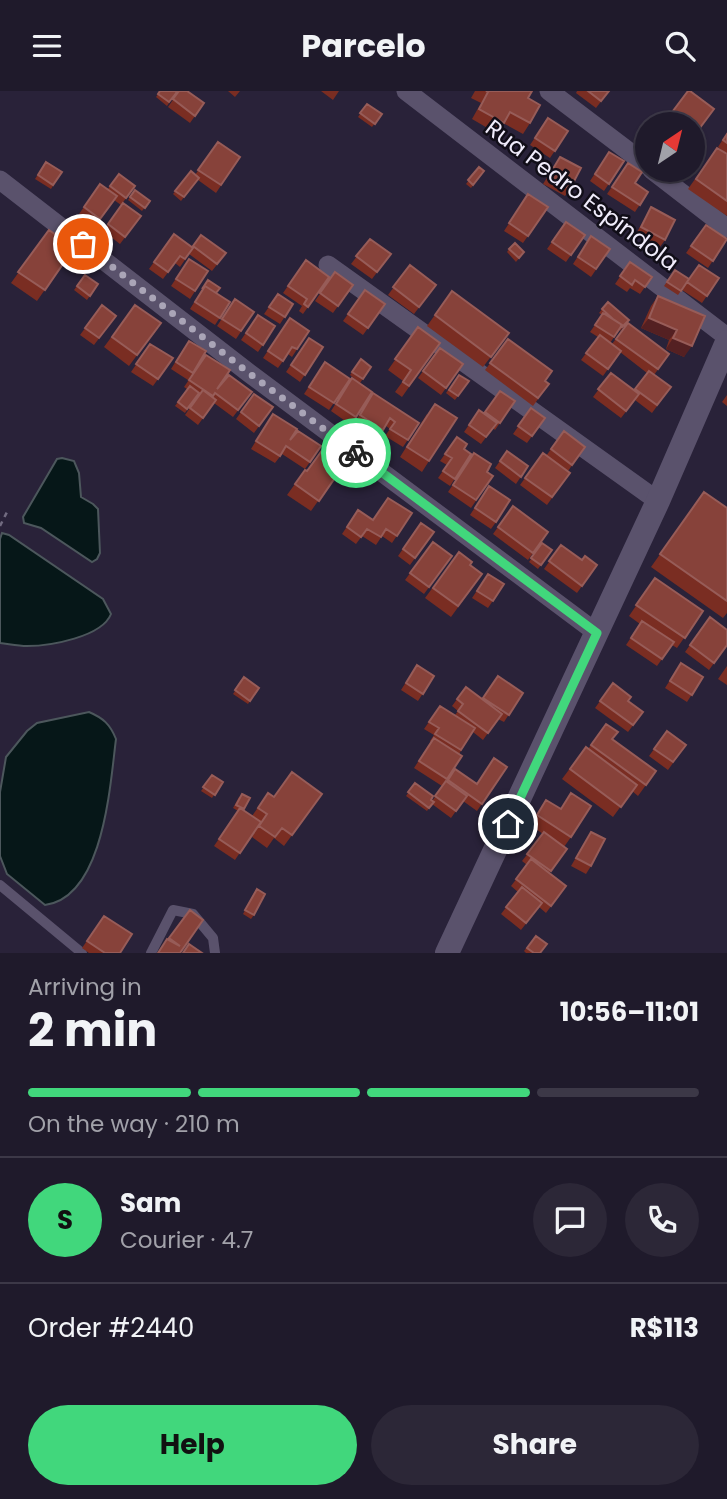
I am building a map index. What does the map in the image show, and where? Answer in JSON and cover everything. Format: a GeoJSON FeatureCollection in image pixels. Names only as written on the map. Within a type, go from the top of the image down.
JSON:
{"type":"FeatureCollection","features":[{"type":"Feature","properties":{"kind":"street","name":"Rua Pedro Espíndola"},"geometry":{"type":"LineString","coordinates":[[406,91],[727,339]]}},
{"type":"Feature","properties":{"kind":"street"},"geometry":{"type":"LineString","coordinates":[[549,91],[635,156]]}},
{"type":"Feature","properties":{"kind":"street"},"geometry":{"type":"LineString","coordinates":[[0,180],[249,373],[597,633]]}},
{"type":"Feature","properties":{"kind":"street"},"geometry":{"type":"LineString","coordinates":[[668,182],[727,227]]}},
{"type":"Feature","properties":{"kind":"street"},"geometry":{"type":"LineString","coordinates":[[328,265],[659,501]]}},
{"type":"Feature","properties":{"kind":"street"},"geometry":{"type":"LineString","coordinates":[[447,953],[659,501],[727,339]]}},
{"type":"Feature","properties":{"kind":"lane"},"geometry":{"type":"LineString","coordinates":[[0,885],[82,953]]}},
{"type":"Feature","properties":{"kind":"lane"},"geometry":{"type":"LineString","coordinates":[[151,953],[173,910],[193,914],[214,938],[215,953]]}},
{"type":"Feature","properties":{"kind":"path"},"geometry":{"type":"LineString","coordinates":[[0,526],[8,510]]}},
{"type":"Feature","properties":{"kind":"shaded area"},"geometry":{"type":"Polygon","coordinates":[[[57,459],[74,461],[79,473],[81,497],[98,509],[100,553],[92,562],[41,528],[24,523],[23,517],[57,459]]]}},
{"type":"Feature","properties":{"kind":"shaded area"},"geometry":{"type":"Polygon","coordinates":[[[2,533],[9,535],[103,599],[111,614],[106,622],[87,634],[61,642],[27,646],[0,643],[2,533]]]}},
{"type":"Feature","properties":{"kind":"shaded area"},"geometry":{"type":"Polygon","coordinates":[[[89,712],[106,722],[116,739],[106,810],[92,861],[80,882],[65,897],[45,905],[7,874],[0,856],[0,792],[6,757],[37,723],[89,712]]]}},
{"type":"Feature","properties":{"kind":"building"},"geometry":{"type":"Polygon","coordinates":[[[160,91],[177,92],[169,102],[158,94],[160,91]]]}},
{"type":"Feature","properties":{"kind":"building"},"geometry":{"type":"Polygon","coordinates":[[[179,91],[187,91],[204,103],[195,116],[173,99],[179,91]]]}},
{"type":"Feature","properties":{"kind":"building"},"geometry":{"type":"Polygon","coordinates":[[[486,91],[532,91],[528,98],[540,105],[530,123],[510,112],[504,123],[479,109],[488,92],[486,91]]]}},
{"type":"Feature","properties":{"kind":"building"},"geometry":{"type":"Polygon","coordinates":[[[588,91],[609,91],[601,101],[588,91]]]}},
{"type":"Feature","properties":{"kind":"building"},"geometry":{"type":"Polygon","coordinates":[[[688,91],[714,109],[705,121],[705,112],[672,112],[688,91]]]}},
{"type":"Feature","properties":{"kind":"building"},"geometry":{"type":"Polygon","coordinates":[[[367,104],[382,114],[375,124],[360,113],[367,104]]]}},
{"type":"Feature","properties":{"kind":"building"},"geometry":{"type":"Polygon","coordinates":[[[548,118],[568,131],[555,151],[535,138],[548,118]]]}},
{"type":"Feature","properties":{"kind":"building"},"geometry":{"type":"Polygon","coordinates":[[[218,142],[240,157],[221,185],[198,170],[218,142]]]}},
{"type":"Feature","properties":{"kind":"building"},"geometry":{"type":"Polygon","coordinates":[[[717,148],[727,154],[727,201],[700,182],[705,182],[705,166],[717,148]]]}},
{"type":"Feature","properties":{"kind":"building"},"geometry":{"type":"Polygon","coordinates":[[[609,152],[624,161],[609,184],[595,174],[609,152]]]}},
{"type":"Feature","properties":{"kind":"building"},"geometry":{"type":"Polygon","coordinates":[[[560,157],[581,168],[570,189],[548,177],[560,157]]]}},
{"type":"Feature","properties":{"kind":"building"},"geometry":{"type":"Polygon","coordinates":[[[46,162],[62,172],[53,185],[38,175],[46,162]]]}},
{"type":"Feature","properties":{"kind":"building"},"geometry":{"type":"Polygon","coordinates":[[[628,163],[635,168],[635,183],[648,192],[640,205],[612,187],[628,163]]]}},
{"type":"Feature","properties":{"kind":"building"},"geometry":{"type":"Polygon","coordinates":[[[479,167],[484,171],[473,185],[468,180],[479,167]]]}},
{"type":"Feature","properties":{"kind":"building"},"geometry":{"type":"Polygon","coordinates":[[[191,171],[199,178],[184,197],[175,191],[191,171]]]}},
{"type":"Feature","properties":{"kind":"building"},"geometry":{"type":"Polygon","coordinates":[[[119,174],[135,186],[126,198],[110,186],[119,174]]]}},
{"type":"Feature","properties":{"kind":"building"},"geometry":{"type":"Polygon","coordinates":[[[100,184],[117,196],[100,219],[84,207],[100,184]]]}},
{"type":"Feature","properties":{"kind":"building"},"geometry":{"type":"Polygon","coordinates":[[[135,190],[150,201],[145,208],[130,197],[135,190]]]}},
{"type":"Feature","properties":{"kind":"building"},"geometry":{"type":"Polygon","coordinates":[[[528,194],[548,207],[528,236],[509,223],[528,194]]]}},
{"type":"Feature","properties":{"kind":"building"},"geometry":{"type":"Polygon","coordinates":[[[123,203],[141,216],[125,237],[108,224],[123,203]]]}},
{"type":"Feature","properties":{"kind":"building"},"geometry":{"type":"Polygon","coordinates":[[[651,207],[675,220],[665,240],[641,227],[651,207]]]}},
{"type":"Feature","properties":{"kind":"building"},"geometry":{"type":"Polygon","coordinates":[[[566,222],[585,235],[571,255],[552,242],[566,222]]]}},
{"type":"Feature","properties":{"kind":"building"},"geometry":{"type":"Polygon","coordinates":[[[706,225],[727,239],[713,261],[691,246],[706,225]]]}},
{"type":"Feature","properties":{"kind":"building"},"geometry":{"type":"Polygon","coordinates":[[[49,230],[74,248],[45,290],[18,272],[49,230]]]}},
{"type":"Feature","properties":{"kind":"building"},"geometry":{"type":"Polygon","coordinates":[[[174,234],[193,248],[185,259],[180,256],[168,272],[154,262],[174,234]]]}},
{"type":"Feature","properties":{"kind":"building"},"geometry":{"type":"Polygon","coordinates":[[[201,235],[226,253],[217,264],[193,246],[201,235]]]}},
{"type":"Feature","properties":{"kind":"building"},"geometry":{"type":"Polygon","coordinates":[[[591,236],[610,249],[596,269],[578,257],[591,236]]]}},
{"type":"Feature","properties":{"kind":"building"},"geometry":{"type":"Polygon","coordinates":[[[370,239],[391,254],[377,272],[356,256],[370,239]]]}},
{"type":"Feature","properties":{"kind":"building"},"geometry":{"type":"Polygon","coordinates":[[[515,243],[524,252],[519,258],[509,249],[515,243]]]}},
{"type":"Feature","properties":{"kind":"building"},"geometry":{"type":"Polygon","coordinates":[[[189,259],[208,271],[195,291],[176,279],[189,259]]]}},
{"type":"Feature","properties":{"kind":"building"},"geometry":{"type":"Polygon","coordinates":[[[306,260],[329,277],[308,307],[304,304],[307,299],[288,286],[306,260]]]}},
{"type":"Feature","properties":{"kind":"building"},"geometry":{"type":"Polygon","coordinates":[[[630,262],[652,277],[645,287],[635,280],[632,285],[620,276],[630,262]]]}},
{"type":"Feature","properties":{"kind":"building"},"geometry":{"type":"Polygon","coordinates":[[[410,265],[436,285],[419,307],[393,287],[410,265]]]}},
{"type":"Feature","properties":{"kind":"building"},"geometry":{"type":"Polygon","coordinates":[[[699,265],[719,278],[707,296],[687,282],[699,265]]]}},
{"type":"Feature","properties":{"kind":"building"},"geometry":{"type":"Polygon","coordinates":[[[675,270],[689,279],[681,291],[667,282],[675,270]]]}},
{"type":"Feature","properties":{"kind":"building"},"geometry":{"type":"Polygon","coordinates":[[[335,272],[353,285],[338,306],[320,293],[335,272]]]}},
{"type":"Feature","properties":{"kind":"building"},"geometry":{"type":"Polygon","coordinates":[[[85,275],[98,284],[90,296],[77,286],[85,275]]]}},
{"type":"Feature","properties":{"kind":"building"},"geometry":{"type":"Polygon","coordinates":[[[208,280],[220,288],[216,293],[205,286],[202,289],[208,280]]]}},
{"type":"Feature","properties":{"kind":"building"},"geometry":{"type":"Polygon","coordinates":[[[205,286],[230,302],[220,318],[195,302],[205,286]]]}},
{"type":"Feature","properties":{"kind":"building"},"geometry":{"type":"Polygon","coordinates":[[[365,290],[385,304],[368,328],[348,314],[365,290]]]}},
{"type":"Feature","properties":{"kind":"building"},"geometry":{"type":"Polygon","coordinates":[[[452,291],[509,333],[491,357],[435,315],[452,291]]]}},
{"type":"Feature","properties":{"kind":"building"},"geometry":{"type":"Polygon","coordinates":[[[278,294],[293,304],[285,317],[269,307],[278,294]]]}},
{"type":"Feature","properties":{"kind":"building"},"geometry":{"type":"Polygon","coordinates":[[[658,296],[705,316],[692,346],[673,338],[677,330],[649,318],[658,296]]]}},
{"type":"Feature","properties":{"kind":"building"},"geometry":{"type":"Polygon","coordinates":[[[235,299],[254,312],[241,331],[222,319],[235,299]]]}},
{"type":"Feature","properties":{"kind":"building"},"geometry":{"type":"Polygon","coordinates":[[[608,302],[629,320],[622,327],[602,309],[608,302]]]}},
{"type":"Feature","properties":{"kind":"building"},"geometry":{"type":"Polygon","coordinates":[[[102,305],[116,316],[99,338],[85,328],[102,305]]]}},
{"type":"Feature","properties":{"kind":"building"},"geometry":{"type":"Polygon","coordinates":[[[135,305],[161,323],[137,355],[112,337],[135,305]]]}},
{"type":"Feature","properties":{"kind":"building"},"geometry":{"type":"Polygon","coordinates":[[[603,313],[622,325],[614,337],[595,325],[603,313]]]}},
{"type":"Feature","properties":{"kind":"building"},"geometry":{"type":"Polygon","coordinates":[[[258,315],[275,326],[263,345],[246,333],[258,315]]]}},
{"type":"Feature","properties":{"kind":"building"},"geometry":{"type":"Polygon","coordinates":[[[290,318],[309,331],[297,349],[292,347],[283,361],[268,351],[290,318]]]}},
{"type":"Feature","properties":{"kind":"building"},"geometry":{"type":"Polygon","coordinates":[[[628,323],[669,354],[658,369],[616,339],[628,323]]]}},
{"type":"Feature","properties":{"kind":"building"},"geometry":{"type":"Polygon","coordinates":[[[418,327],[440,343],[409,386],[403,382],[411,370],[395,359],[418,327]]]}},
{"type":"Feature","properties":{"kind":"building"},"geometry":{"type":"Polygon","coordinates":[[[600,335],[621,351],[608,369],[586,353],[600,335]]]}},
{"type":"Feature","properties":{"kind":"building"},"geometry":{"type":"Polygon","coordinates":[[[309,338],[323,347],[305,375],[291,365],[309,338]]]}},
{"type":"Feature","properties":{"kind":"building"},"geometry":{"type":"Polygon","coordinates":[[[508,339],[552,371],[545,381],[549,384],[538,398],[490,363],[508,339]]]}},
{"type":"Feature","properties":{"kind":"building"},"geometry":{"type":"Polygon","coordinates":[[[189,341],[206,351],[193,373],[176,362],[189,341]]]}},
{"type":"Feature","properties":{"kind":"building"},"geometry":{"type":"Polygon","coordinates":[[[150,344],[173,358],[158,379],[136,364],[150,344]]]}},
{"type":"Feature","properties":{"kind":"building"},"geometry":{"type":"Polygon","coordinates":[[[440,348],[463,364],[446,388],[423,371],[440,348]]]}},
{"type":"Feature","properties":{"kind":"building"},"geometry":{"type":"Polygon","coordinates":[[[206,355],[230,370],[217,389],[229,375],[252,392],[238,410],[215,393],[213,396],[189,380],[206,355]]]}},
{"type":"Feature","properties":{"kind":"building"},"geometry":{"type":"Polygon","coordinates":[[[361,359],[371,367],[363,379],[352,372],[361,359]]]}},
{"type":"Feature","properties":{"kind":"building"},"geometry":{"type":"Polygon","coordinates":[[[325,362],[350,379],[334,403],[309,387],[325,362]]]}},
{"type":"Feature","properties":{"kind":"building"},"geometry":{"type":"Polygon","coordinates":[[[649,371],[671,387],[657,405],[635,389],[649,371]]]}},
{"type":"Feature","properties":{"kind":"building"},"geometry":{"type":"Polygon","coordinates":[[[611,373],[639,394],[626,411],[598,389],[611,373]]]}},
{"type":"Feature","properties":{"kind":"building"},"geometry":{"type":"Polygon","coordinates":[[[459,375],[469,381],[458,396],[449,390],[459,375]]]}},
{"type":"Feature","properties":{"kind":"building"},"geometry":{"type":"Polygon","coordinates":[[[352,378],[372,392],[356,417],[336,404],[352,378]]]}},
{"type":"Feature","properties":{"kind":"building"},"geometry":{"type":"Polygon","coordinates":[[[190,386],[199,393],[187,409],[178,402],[190,386]]]}},
{"type":"Feature","properties":{"kind":"building"},"geometry":{"type":"Polygon","coordinates":[[[203,390],[216,400],[203,418],[190,408],[203,390]]]}},
{"type":"Feature","properties":{"kind":"building"},"geometry":{"type":"Polygon","coordinates":[[[500,391],[515,401],[500,423],[485,412],[500,391]]]}},
{"type":"Feature","properties":{"kind":"building"},"geometry":{"type":"Polygon","coordinates":[[[373,393],[419,423],[408,440],[390,429],[395,422],[390,418],[383,430],[360,415],[373,393]]]}},
{"type":"Feature","properties":{"kind":"building"},"geometry":{"type":"Polygon","coordinates":[[[254,394],[273,407],[259,426],[241,412],[254,394]]]}},
{"type":"Feature","properties":{"kind":"building"},"geometry":{"type":"Polygon","coordinates":[[[435,404],[457,418],[429,461],[407,447],[435,404]]]}},
{"type":"Feature","properties":{"kind":"building"},"geometry":{"type":"Polygon","coordinates":[[[531,408],[545,418],[532,436],[518,426],[531,408]]]}},
{"type":"Feature","properties":{"kind":"building"},"geometry":{"type":"Polygon","coordinates":[[[479,410],[497,423],[486,437],[469,425],[479,410]]]}},
{"type":"Feature","properties":{"kind":"building"},"geometry":{"type":"Polygon","coordinates":[[[273,414],[297,429],[290,440],[298,431],[321,446],[310,462],[286,446],[280,456],[256,441],[273,414]]]}},
{"type":"Feature","properties":{"kind":"building"},"geometry":{"type":"Polygon","coordinates":[[[564,431],[585,447],[572,465],[551,449],[564,431]]]}},
{"type":"Feature","properties":{"kind":"building"},"geometry":{"type":"Polygon","coordinates":[[[457,437],[467,444],[464,449],[471,454],[455,479],[443,471],[452,458],[445,454],[457,437]]]}},
{"type":"Feature","properties":{"kind":"building"},"geometry":{"type":"Polygon","coordinates":[[[329,441],[350,456],[319,501],[295,484],[329,441]]]}},
{"type":"Feature","properties":{"kind":"building"},"geometry":{"type":"Polygon","coordinates":[[[507,451],[528,466],[521,477],[500,461],[507,451]]]}},
{"type":"Feature","properties":{"kind":"building"},"geometry":{"type":"Polygon","coordinates":[[[474,453],[491,464],[487,472],[493,476],[476,500],[453,485],[474,453]]]}},
{"type":"Feature","properties":{"kind":"building"},"geometry":{"type":"Polygon","coordinates":[[[543,453],[570,473],[552,497],[525,478],[543,453]]]}},
{"type":"Feature","properties":{"kind":"building"},"geometry":{"type":"Polygon","coordinates":[[[489,486],[510,500],[496,522],[475,508],[489,486]]]}},
{"type":"Feature","properties":{"kind":"building"},"geometry":{"type":"Polygon","coordinates":[[[704,492],[727,508],[727,601],[660,554],[704,492]]]}},
{"type":"Feature","properties":{"kind":"building"},"geometry":{"type":"Polygon","coordinates":[[[388,498],[412,513],[397,536],[386,529],[381,537],[367,529],[361,537],[347,527],[358,510],[373,520],[388,498]]]}},
{"type":"Feature","properties":{"kind":"building"},"geometry":{"type":"Polygon","coordinates":[[[513,506],[548,532],[533,553],[498,527],[513,506]]]}},
{"type":"Feature","properties":{"kind":"building"},"geometry":{"type":"Polygon","coordinates":[[[421,523],[434,532],[415,558],[403,549],[421,523]]]}},
{"type":"Feature","properties":{"kind":"building"},"geometry":{"type":"Polygon","coordinates":[[[433,542],[452,556],[429,587],[410,573],[433,542]]]}},
{"type":"Feature","properties":{"kind":"building"},"geometry":{"type":"Polygon","coordinates":[[[542,543],[552,550],[541,565],[531,558],[542,543]]]}},
{"type":"Feature","properties":{"kind":"building"},"geometry":{"type":"Polygon","coordinates":[[[561,545],[582,560],[585,556],[597,565],[582,586],[549,561],[561,545]]]}},
{"type":"Feature","properties":{"kind":"building"},"geometry":{"type":"Polygon","coordinates":[[[459,552],[482,574],[458,606],[433,588],[459,552]]]}},
{"type":"Feature","properties":{"kind":"building"},"geometry":{"type":"Polygon","coordinates":[[[488,574],[504,584],[493,601],[477,591],[488,574]]]}},
{"type":"Feature","properties":{"kind":"building"},"geometry":{"type":"Polygon","coordinates":[[[655,578],[703,611],[685,638],[636,605],[655,578]]]}},
{"type":"Feature","properties":{"kind":"building"},"geometry":{"type":"Polygon","coordinates":[[[710,617],[727,630],[727,645],[714,663],[690,645],[710,617]]]}},
{"type":"Feature","properties":{"kind":"building"},"geometry":{"type":"Polygon","coordinates":[[[642,621],[674,642],[662,659],[631,638],[642,621]]]}},
{"type":"Feature","properties":{"kind":"building"},"geometry":{"type":"Polygon","coordinates":[[[681,663],[703,677],[692,695],[670,681],[681,663]]]}},
{"type":"Feature","properties":{"kind":"building"},"geometry":{"type":"Polygon","coordinates":[[[417,665],[434,676],[423,694],[406,683],[417,665]]]}},
{"type":"Feature","properties":{"kind":"building"},"geometry":{"type":"Polygon","coordinates":[[[498,676],[523,693],[509,715],[483,698],[498,676]]]}},
{"type":"Feature","properties":{"kind":"building"},"geometry":{"type":"Polygon","coordinates":[[[244,677],[259,688],[250,701],[235,690],[244,677]]]}},
{"type":"Feature","properties":{"kind":"building"},"geometry":{"type":"Polygon","coordinates":[[[613,683],[631,697],[628,701],[643,712],[633,725],[600,701],[613,683]]]}},
{"type":"Feature","properties":{"kind":"building"},"geometry":{"type":"Polygon","coordinates":[[[466,687],[502,714],[488,733],[458,711],[463,704],[457,699],[466,687]]]}},
{"type":"Feature","properties":{"kind":"building"},"geometry":{"type":"Polygon","coordinates":[[[440,706],[475,728],[461,750],[435,734],[439,728],[429,722],[440,706]]]}},
{"type":"Feature","properties":{"kind":"building"},"geometry":{"type":"Polygon","coordinates":[[[606,724],[618,732],[612,739],[656,771],[646,785],[591,745],[606,724]]]}},
{"type":"Feature","properties":{"kind":"building"},"geometry":{"type":"Polygon","coordinates":[[[667,731],[686,745],[673,762],[654,749],[667,731]]]}},
{"type":"Feature","properties":{"kind":"building"},"geometry":{"type":"Polygon","coordinates":[[[434,738],[462,756],[447,779],[419,761],[434,738]]]}},
{"type":"Feature","properties":{"kind":"building"},"geometry":{"type":"Polygon","coordinates":[[[586,747],[637,785],[621,807],[570,769],[586,747]]]}},
{"type":"Feature","properties":{"kind":"building"},"geometry":{"type":"Polygon","coordinates":[[[494,758],[507,767],[482,804],[448,780],[455,769],[477,784],[494,758]]]}},
{"type":"Feature","properties":{"kind":"building"},"geometry":{"type":"Polygon","coordinates":[[[292,772],[322,794],[292,835],[282,828],[275,837],[259,826],[267,814],[258,808],[268,793],[274,797],[292,772]]]}},
{"type":"Feature","properties":{"kind":"building"},"geometry":{"type":"Polygon","coordinates":[[[212,775],[223,782],[215,795],[203,787],[212,775]]]}},
{"type":"Feature","properties":{"kind":"building"},"geometry":{"type":"Polygon","coordinates":[[[446,781],[467,796],[456,811],[435,796],[446,781]]]}},
{"type":"Feature","properties":{"kind":"building"},"geometry":{"type":"Polygon","coordinates":[[[415,783],[433,796],[431,800],[434,802],[429,808],[408,792],[415,783]]]}},
{"type":"Feature","properties":{"kind":"building"},"geometry":{"type":"Polygon","coordinates":[[[571,793],[591,806],[571,837],[537,815],[546,800],[561,809],[571,793]]]}},
{"type":"Feature","properties":{"kind":"building"},"geometry":{"type":"Polygon","coordinates":[[[242,794],[250,798],[244,809],[236,805],[242,794]]]}},
{"type":"Feature","properties":{"kind":"building"},"geometry":{"type":"Polygon","coordinates":[[[240,808],[261,822],[240,853],[219,839],[240,808]]]}},
{"type":"Feature","properties":{"kind":"building"},"geometry":{"type":"Polygon","coordinates":[[[544,832],[567,849],[551,871],[527,854],[544,832]]]}},
{"type":"Feature","properties":{"kind":"building"},"geometry":{"type":"Polygon","coordinates":[[[591,832],[605,839],[591,866],[576,858],[591,832]]]}},
{"type":"Feature","properties":{"kind":"building"},"geometry":{"type":"Polygon","coordinates":[[[531,859],[566,886],[551,906],[516,879],[531,859]]]}},
{"type":"Feature","properties":{"kind":"building"},"geometry":{"type":"Polygon","coordinates":[[[522,887],[542,903],[526,923],[506,907],[522,887]]]}},
{"type":"Feature","properties":{"kind":"building"},"geometry":{"type":"Polygon","coordinates":[[[257,889],[265,894],[254,915],[245,910],[257,889]]]}},
{"type":"Feature","properties":{"kind":"building"},"geometry":{"type":"Polygon","coordinates":[[[190,910],[203,920],[180,953],[158,953],[167,939],[180,946],[169,938],[190,910]]]}},
{"type":"Feature","properties":{"kind":"building"},"geometry":{"type":"Polygon","coordinates":[[[104,916],[132,934],[120,953],[105,953],[87,941],[104,916]]]}},
{"type":"Feature","properties":{"kind":"building"},"geometry":{"type":"Polygon","coordinates":[[[536,936],[547,944],[540,953],[534,953],[527,948],[536,936]]]}},
{"type":"Feature","properties":{"kind":"building"},"geometry":{"type":"Polygon","coordinates":[[[189,944],[202,953],[183,953],[189,944]]]}},
{"type":"Feature","properties":{"kind":"way so far"},"geometry":{"type":"LineString","coordinates":[[83,244],[356,453]]}},
{"type":"Feature","properties":{"kind":"route"},"geometry":{"type":"LineString","coordinates":[[356,453],[597,633],[508,824]]}}]}
